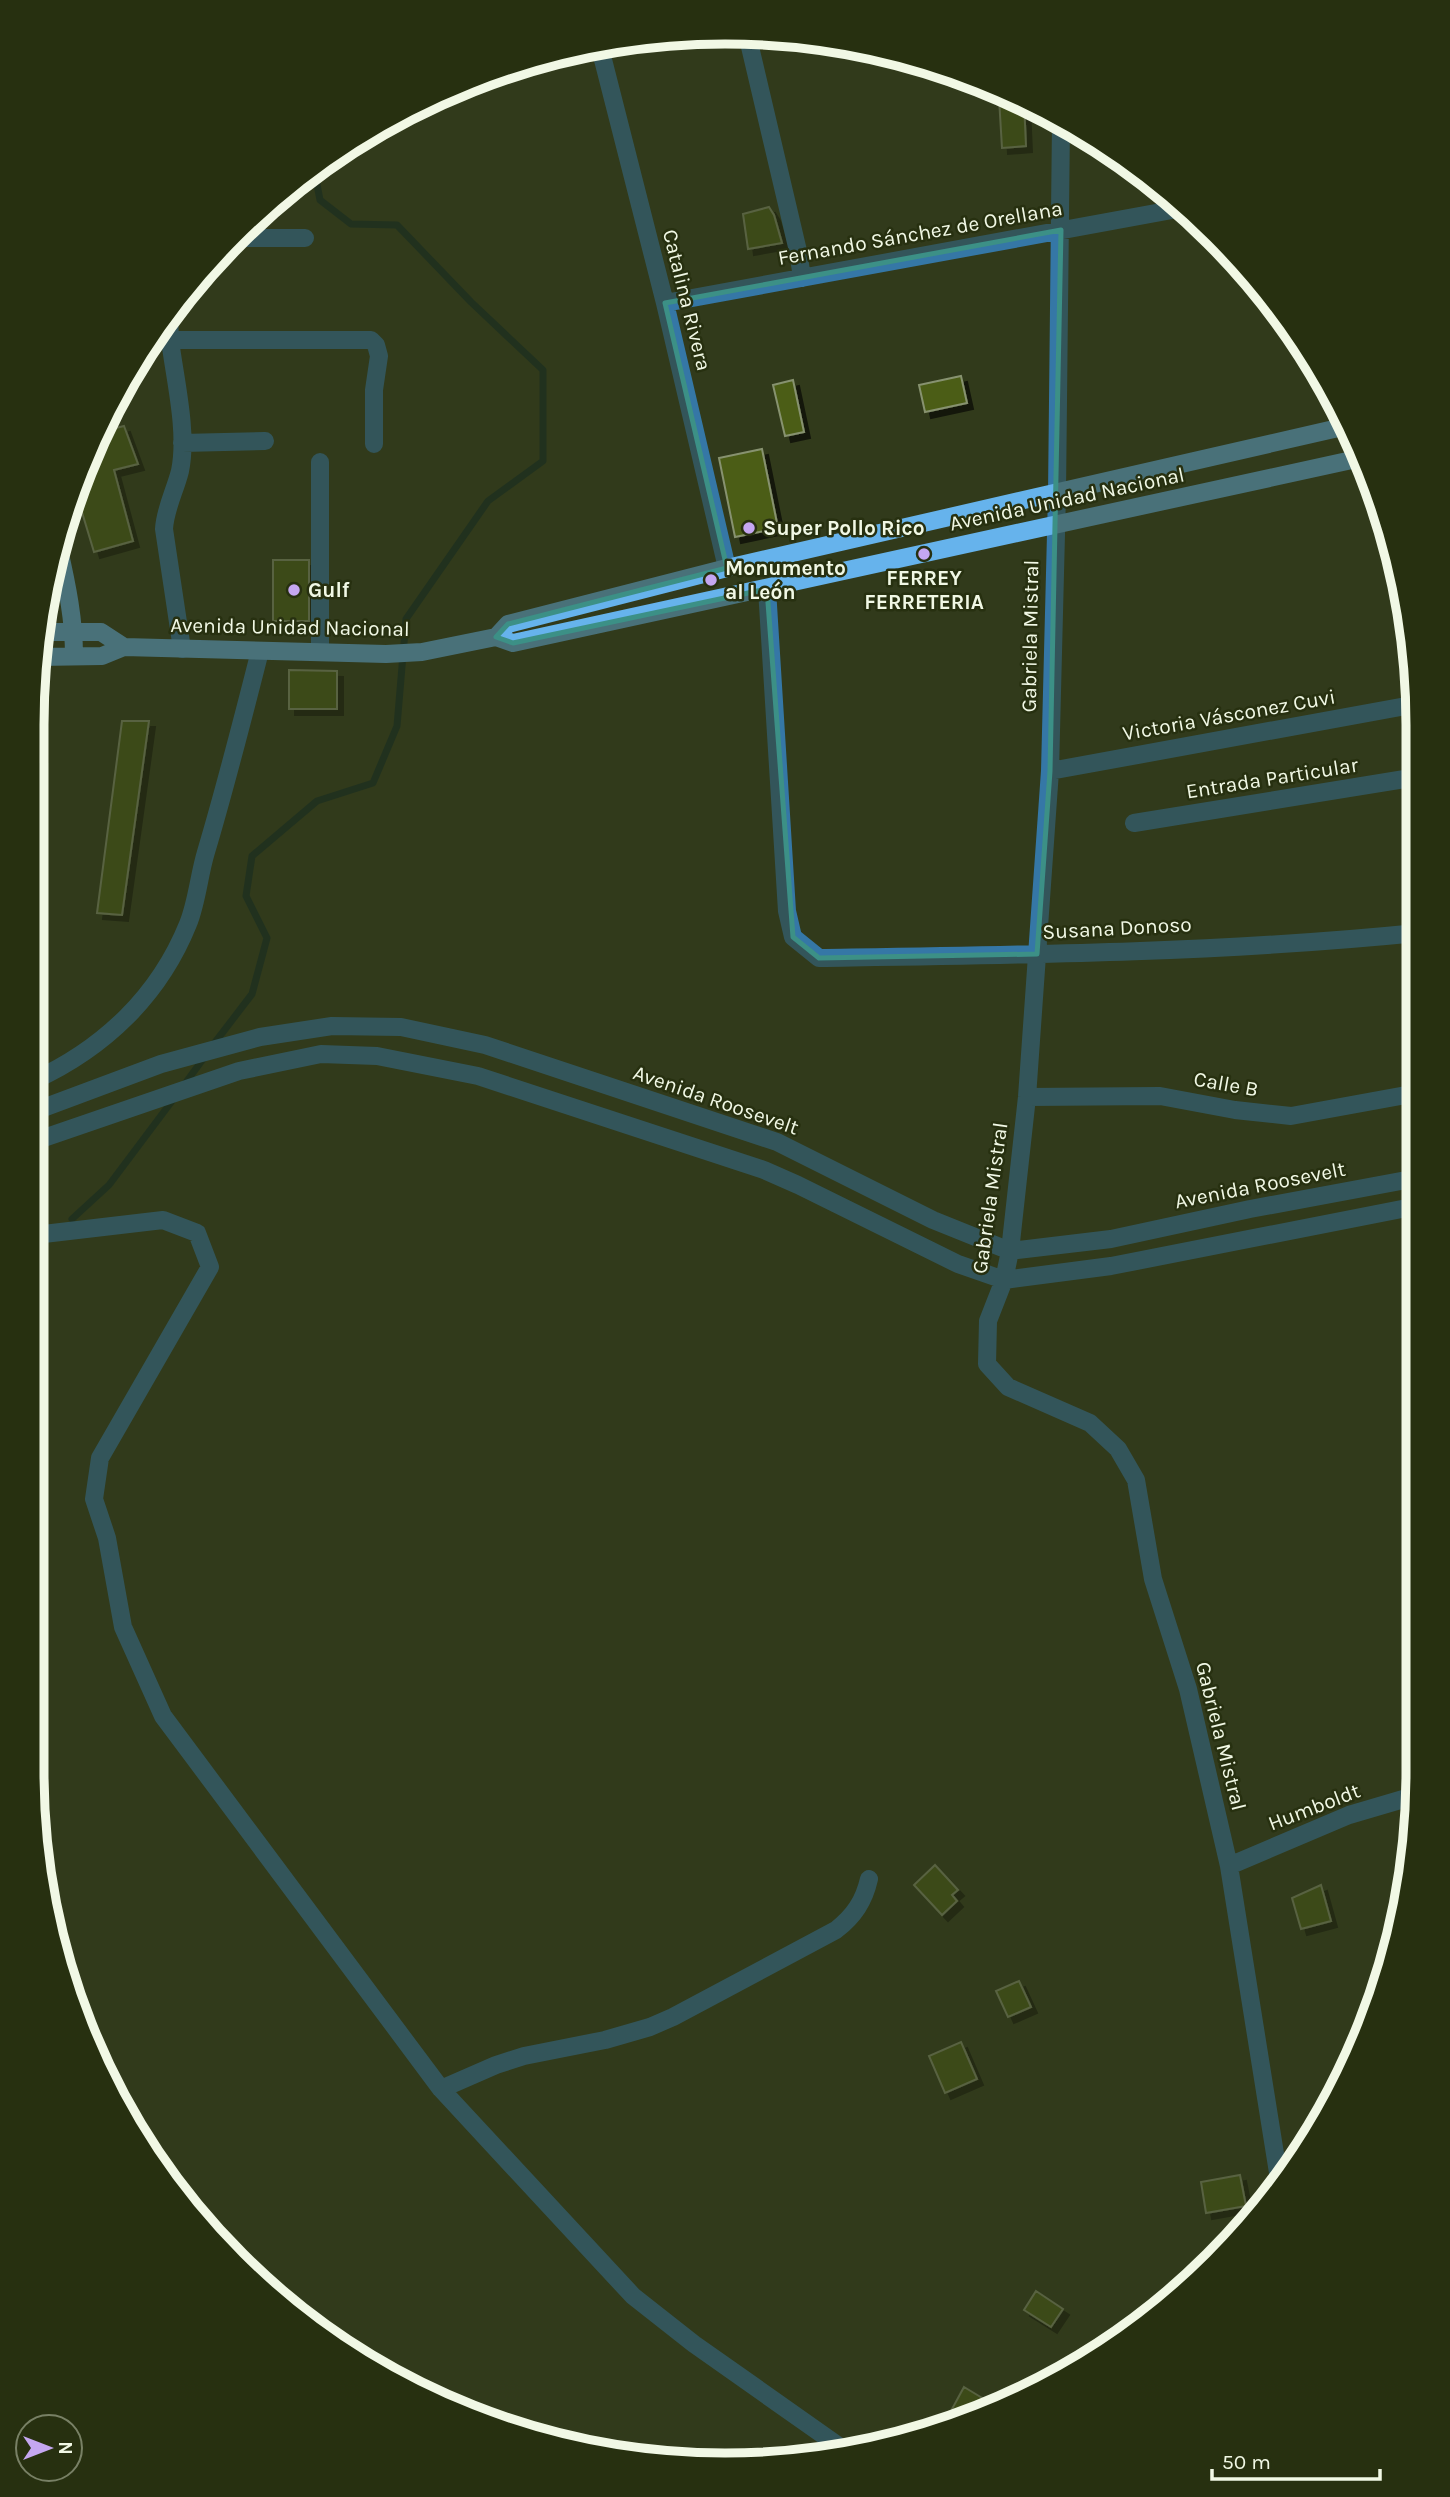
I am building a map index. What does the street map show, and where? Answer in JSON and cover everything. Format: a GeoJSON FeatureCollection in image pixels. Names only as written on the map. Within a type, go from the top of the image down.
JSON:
{"type":"FeatureCollection","features":[{"type":"Feature","properties":{"kind":"main road","name":"Avenida Unidad Nacional"},"geometry":{"type":"LineString","coordinates":[[496,637],[508,624],[727,568],[1338,428]]}},
{"type":"Feature","properties":{"kind":"main road","name":"Avenida Unidad Nacional"},"geometry":{"type":"LineString","coordinates":[[48,657],[102,656],[124,648],[386,654],[422,652],[496,637],[513,643],[1352,460]]}},
{"type":"Feature","properties":{"kind":"main road"},"geometry":{"type":"LineString","coordinates":[[63,567],[74,631],[74,656]]}},
{"type":"Feature","properties":{"kind":"main road","name":"Avenida Unidad Nacional"},"geometry":{"type":"LineString","coordinates":[[51,632],[101,632],[124,648]]}},
{"type":"Feature","properties":{"kind":"street"},"geometry":{"type":"LineString","coordinates":[[749,45],[802,278]]}},
{"type":"Feature","properties":{"kind":"street","name":"Catalina Rivera"},"geometry":{"type":"LineString","coordinates":[[602,55],[665,303],[727,568]]}},
{"type":"Feature","properties":{"kind":"street","name":"Gabriela Mistral"},"geometry":{"type":"LineString","coordinates":[[1061,132],[1057,494],[1050,771],[1027,1097],[1010,1251],[1004,1280],[988,1321],[988,1364],[1008,1387],[1090,1423],[1118,1449],[1136,1480],[1153,1579],[1188,1689],[1229,1866],[1277,2169]]}},
{"type":"Feature","properties":{"kind":"street","name":"Fernando Sánchez de Orellana"},"geometry":{"type":"LineString","coordinates":[[665,303],[1170,210]]}},
{"type":"Feature","properties":{"kind":"street"},"geometry":{"type":"LineString","coordinates":[[248,239],[305,237]]}},
{"type":"Feature","properties":{"kind":"street"},"geometry":{"type":"LineString","coordinates":[[170,332],[182,434],[180,470],[164,518],[164,529],[181,649]]}},
{"type":"Feature","properties":{"kind":"street"},"geometry":{"type":"LineString","coordinates":[[170,340],[371,340],[376,345],[379,356],[374,390],[374,444]]}},
{"type":"Feature","properties":{"kind":"street"},"geometry":{"type":"LineString","coordinates":[[181,443],[265,441]]}},
{"type":"Feature","properties":{"kind":"street"},"geometry":{"type":"LineString","coordinates":[[320,462],[320,652]]}},
{"type":"Feature","properties":{"kind":"street","name":"Susana Donoso"},"geometry":{"type":"LineString","coordinates":[[767,589],[787,911],[793,937],[819,958],[1037,954],[1349,940],[1406,934]]}},
{"type":"Feature","properties":{"kind":"street"},"geometry":{"type":"LineString","coordinates":[[44,1075],[112,1032],[146,997],[173,955],[189,922],[199,875],[219,812],[260,651]]}},
{"type":"Feature","properties":{"kind":"street","name":"Victoria Vásconez Cuvi"},"geometry":{"type":"LineString","coordinates":[[1050,771],[1406,706]]}},
{"type":"Feature","properties":{"kind":"street","name":"Entrada Particular"},"geometry":{"type":"LineString","coordinates":[[1134,823],[1406,779]]}},
{"type":"Feature","properties":{"kind":"street","name":"Avenida Roosevelt"},"geometry":{"type":"LineString","coordinates":[[44,1108],[161,1064],[260,1037],[332,1026],[401,1027],[485,1045],[777,1142],[933,1220],[1010,1251],[1111,1239],[1250,1209],[1406,1180]]}},
{"type":"Feature","properties":{"kind":"street"},"geometry":{"type":"LineString","coordinates":[[44,1138],[239,1070],[321,1054],[377,1056],[478,1076],[764,1170],[958,1264],[1004,1280],[1111,1266],[1406,1208]]}},
{"type":"Feature","properties":{"kind":"street","name":"Calle B"},"geometry":{"type":"LineString","coordinates":[[1027,1097],[1160,1096],[1235,1110],[1291,1116],[1406,1095]]}},
{"type":"Feature","properties":{"kind":"street"},"geometry":{"type":"LineString","coordinates":[[44,1234],[163,1220],[197,1233],[210,1267],[100,1458],[93,1499],[107,1538],[123,1627],[163,1716],[441,2089],[633,2296],[694,2344],[836,2443]]}},
{"type":"Feature","properties":{"kind":"street","name":"Humboldt"},"geometry":{"type":"LineString","coordinates":[[1229,1866],[1349,1815],[1405,1798]]}},
{"type":"Feature","properties":{"kind":"street"},"geometry":{"type":"LineString","coordinates":[[441,2089],[524,2056],[628,2034],[673,2017],[836,1930],[856,1911],[869,1879]]}},
{"type":"Feature","properties":{"kind":"highlighted area"},"geometry":{"type":"Polygon","coordinates":[[[1061,230],[1050,771],[1037,954],[819,958],[793,937],[767,589],[513,643],[496,637],[508,624],[727,568],[665,303],[1061,230]]]}},
{"type":"Feature","properties":{"kind":"building"},"geometry":{"type":"Polygon","coordinates":[[[999,102],[1025,113],[1026,146],[1002,148],[999,102]]]}},
{"type":"Feature","properties":{"kind":"building"},"geometry":{"type":"Polygon","coordinates":[[[769,207],[782,243],[748,249],[743,214],[769,207]]]}},
{"type":"Feature","properties":{"kind":"building"},"geometry":{"type":"Polygon","coordinates":[[[961,376],[967,403],[925,412],[919,385],[961,376]]]}},
{"type":"Feature","properties":{"kind":"building"},"geometry":{"type":"Polygon","coordinates":[[[793,380],[804,432],[785,436],[773,385],[793,380]]]}},
{"type":"Feature","properties":{"kind":"building"},"geometry":{"type":"Polygon","coordinates":[[[124,426],[138,464],[114,470],[133,541],[94,552],[80,506],[112,429],[124,426]]]}},
{"type":"Feature","properties":{"kind":"building"},"geometry":{"type":"Polygon","coordinates":[[[762,449],[778,528],[735,537],[719,458],[762,449]]]}},
{"type":"Feature","properties":{"kind":"building","name":"Gulf"},"geometry":{"type":"Polygon","coordinates":[[[273,560],[309,560],[309,621],[273,621],[273,560]]]}},
{"type":"Feature","properties":{"kind":"building"},"geometry":{"type":"Polygon","coordinates":[[[289,670],[337,671],[337,709],[289,709],[289,670]]]}},
{"type":"Feature","properties":{"kind":"building"},"geometry":{"type":"Polygon","coordinates":[[[122,721],[149,721],[122,915],[97,913],[122,721]]]}},
{"type":"Feature","properties":{"kind":"building"},"geometry":{"type":"Polygon","coordinates":[[[935,1865],[958,1890],[952,1895],[957,1901],[942,1915],[914,1885],[935,1865]]]}},
{"type":"Feature","properties":{"kind":"building"},"geometry":{"type":"Polygon","coordinates":[[[1321,1885],[1331,1921],[1301,1929],[1292,1898],[1321,1885]]]}},
{"type":"Feature","properties":{"kind":"building"},"geometry":{"type":"Polygon","coordinates":[[[1019,1981],[1031,2007],[1008,2017],[996,1991],[1019,1981]]]}},
{"type":"Feature","properties":{"kind":"building"},"geometry":{"type":"Polygon","coordinates":[[[961,2042],[977,2079],[945,2093],[929,2056],[961,2042]]]}},
{"type":"Feature","properties":{"kind":"building"},"geometry":{"type":"Polygon","coordinates":[[[1240,2175],[1246,2206],[1206,2213],[1201,2182],[1240,2175]]]}},
{"type":"Feature","properties":{"kind":"building"},"geometry":{"type":"Polygon","coordinates":[[[1036,2291],[1063,2309],[1051,2327],[1024,2310],[1036,2291]]]}},
{"type":"Feature","properties":{"kind":"building"},"geometry":{"type":"Polygon","coordinates":[[[964,2387],[984,2399],[982,2403],[957,2412],[952,2409],[964,2387]]]}},
{"type":"Feature","properties":{"kind":"waterway"},"geometry":{"type":"LineString","coordinates":[[213,1045],[252,994],[267,938],[246,896],[252,856],[317,801],[373,783],[397,726],[406,619],[488,501],[543,461],[543,370],[471,302],[397,225],[351,224],[320,200],[316,181]]}},
{"type":"Feature","properties":{"kind":"waterway"},"geometry":{"type":"LineString","coordinates":[[184,1085],[206,1055]]}},
{"type":"Feature","properties":{"kind":"waterway"},"geometry":{"type":"LineString","coordinates":[[72,1219],[109,1185],[175,1097]]}},
{"type":"Feature","properties":{"kind":"place","name":"Super Pollo Rico"},"geometry":{"type":"Point","coordinates":[749,528]}},
{"type":"Feature","properties":{"kind":"place","name":"FERREY FERRETERIA"},"geometry":{"type":"Point","coordinates":[924,554]}},
{"type":"Feature","properties":{"kind":"place","name":"Monumento al León"},"geometry":{"type":"Point","coordinates":[711,580]}},
{"type":"Feature","properties":{"kind":"place","name":"Gulf"},"geometry":{"type":"Point","coordinates":[294,590]}}]}
